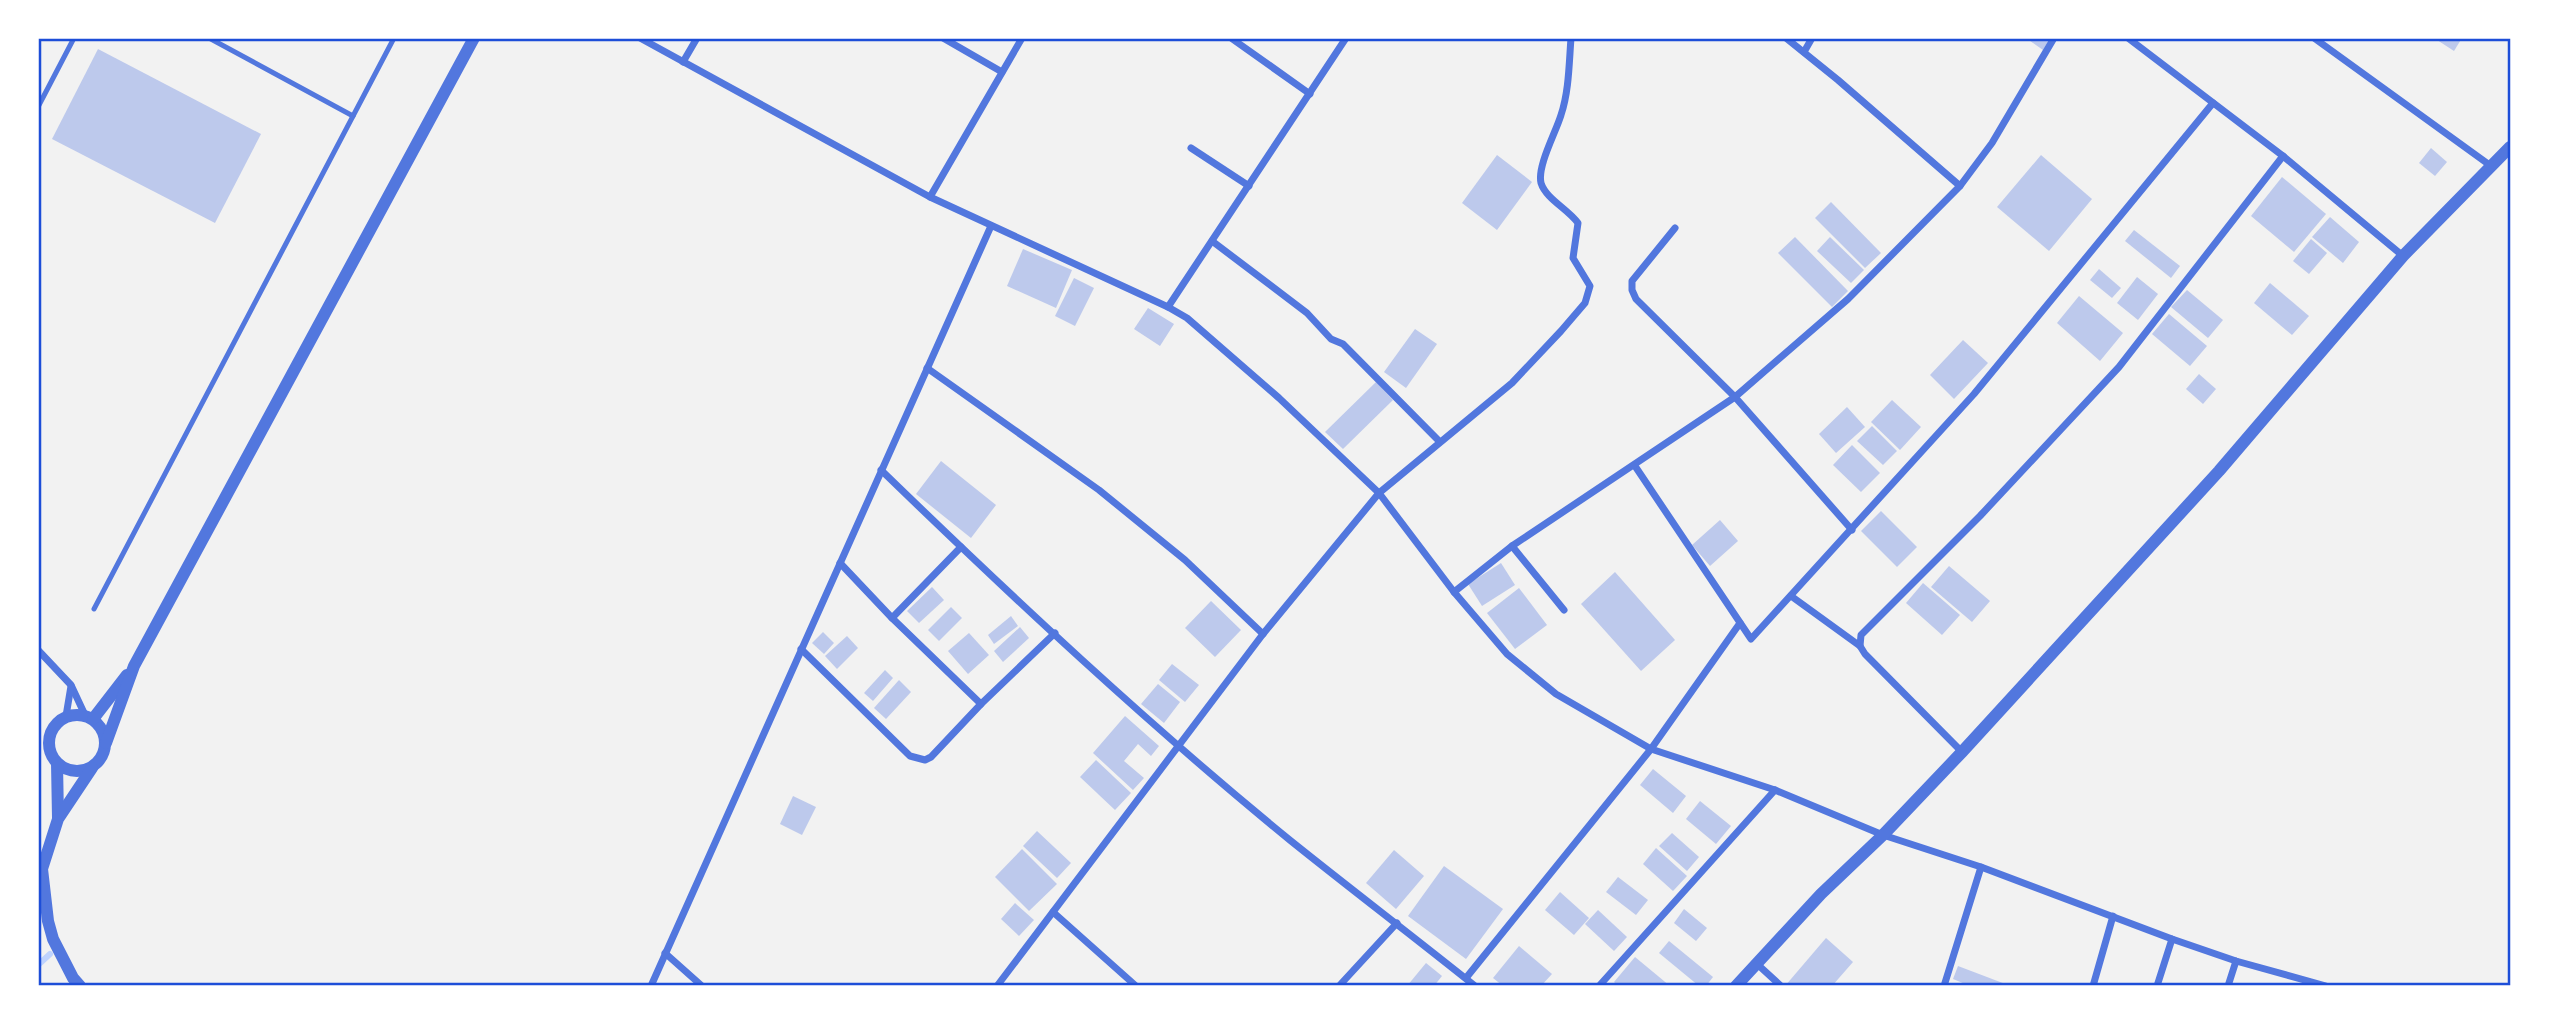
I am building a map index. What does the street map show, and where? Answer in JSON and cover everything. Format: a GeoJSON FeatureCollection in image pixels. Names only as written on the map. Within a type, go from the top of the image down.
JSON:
{"type":"FeatureCollection","features":[{"type":"Feature","properties":{"kind":"street"},"geometry":{"type":"LineString","coordinates":[[80,985],[73,978],[53,939],[41,869],[58,819],[104,753],[134,666],[474,38]]}},
{"type":"Feature","properties":{"kind":"street"},"geometry":{"type":"LineString","coordinates":[[639,38],[930,197],[1187,318],[1279,398],[1379,493],[1454,592],[1507,654],[1556,694],[1651,748],[1775,790],[1883,835],[1981,867],[2172,939],[2236,961],[2326,985]]}},
{"type":"Feature","properties":{"kind":"street"},"geometry":{"type":"LineString","coordinates":[[683,62],[697,38]]}},
{"type":"Feature","properties":{"kind":"street"},"geometry":{"type":"LineString","coordinates":[[943,38],[1002,72]]}},
{"type":"Feature","properties":{"kind":"street"},"geometry":{"type":"LineString","coordinates":[[930,197],[1022,38]]}},
{"type":"Feature","properties":{"kind":"street"},"geometry":{"type":"LineString","coordinates":[[1231,38],[1310,94]]}},
{"type":"Feature","properties":{"kind":"street"},"geometry":{"type":"LineString","coordinates":[[1168,307],[1346,38]]}},
{"type":"Feature","properties":{"kind":"street"},"geometry":{"type":"LineString","coordinates":[[997,985],[1263,634],[1379,493],[1512,383],[1585,303],[1590,286],[1573,258],[1572,249],[1578,223],[1548,194],[1541,183],[1541,170],[1562,113],[1566,94],[1571,38]]}},
{"type":"Feature","properties":{"kind":"street"},"geometry":{"type":"LineString","coordinates":[[1786,38],[1960,186]]}},
{"type":"Feature","properties":{"kind":"street"},"geometry":{"type":"LineString","coordinates":[[1804,52],[1812,38]]}},
{"type":"Feature","properties":{"kind":"street"},"geometry":{"type":"LineString","coordinates":[[1454,592],[1512,545],[1635,466],[1735,397],[1848,299],[1960,186],[1992,143],[2054,38]]}},
{"type":"Feature","properties":{"kind":"street"},"geometry":{"type":"LineString","coordinates":[[2129,38],[2283,156],[2403,256]]}},
{"type":"Feature","properties":{"kind":"street"},"geometry":{"type":"LineString","coordinates":[[2314,38],[2491,166]]}},
{"type":"Feature","properties":{"kind":"street"},"geometry":{"type":"LineString","coordinates":[[1635,466],[1751,639],[1974,394],[2214,103]]}},
{"type":"Feature","properties":{"kind":"street"},"geometry":{"type":"LineString","coordinates":[[1736,985],[1821,894],[1883,835],[1962,752],[2220,471],[2403,256],[2511,147]]}},
{"type":"Feature","properties":{"kind":"street"},"geometry":{"type":"LineString","coordinates":[[1191,148],[1249,186]]}},
{"type":"Feature","properties":{"kind":"street"},"geometry":{"type":"LineString","coordinates":[[1860,646],[1861,635],[1871,623],[1980,516],[2119,368],[2283,156]]}},
{"type":"Feature","properties":{"kind":"street"},"geometry":{"type":"LineString","coordinates":[[650,985],[991,226]]}},
{"type":"Feature","properties":{"kind":"street"},"geometry":{"type":"LineString","coordinates":[[1675,228],[1632,281],[1636,299],[1735,397],[1852,530]]}},
{"type":"Feature","properties":{"kind":"street"},"geometry":{"type":"LineString","coordinates":[[1212,241],[1307,313],[1331,339],[1343,344],[1439,441]]}},
{"type":"Feature","properties":{"kind":"street"},"geometry":{"type":"LineString","coordinates":[[927,368],[1099,491],[1185,560],[1263,634]]}},
{"type":"Feature","properties":{"kind":"street"},"geometry":{"type":"LineString","coordinates":[[881,470],[961,547],[1179,744],[1290,840],[1475,985]]}},
{"type":"Feature","properties":{"kind":"street"},"geometry":{"type":"LineString","coordinates":[[1512,545],[1563,610]]}},
{"type":"Feature","properties":{"kind":"street"},"geometry":{"type":"LineString","coordinates":[[892,618],[961,547]]}},
{"type":"Feature","properties":{"kind":"street"},"geometry":{"type":"LineString","coordinates":[[840,563],[892,618],[981,704]]}},
{"type":"Feature","properties":{"kind":"street"},"geometry":{"type":"LineString","coordinates":[[1791,596],[1860,646],[1962,752]]}},
{"type":"Feature","properties":{"kind":"street"},"geometry":{"type":"LineString","coordinates":[[1466,978],[1651,748],[1740,623]]}},
{"type":"Feature","properties":{"kind":"street"},"geometry":{"type":"LineString","coordinates":[[801,649],[910,756],[918,760],[931,757],[981,704],[1055,633]]}},
{"type":"Feature","properties":{"kind":"street"},"geometry":{"type":"LineString","coordinates":[[38,650],[71,685],[89,717],[105,734],[106,743]]}},
{"type":"Feature","properties":{"kind":"street"},"geometry":{"type":"LineString","coordinates":[[89,717],[134,666]]}},
{"type":"Feature","properties":{"kind":"street"},"geometry":{"type":"LineString","coordinates":[[58,819],[57,763],[49,746],[49,737],[53,728],[66,716],[71,685]]}},
{"type":"Feature","properties":{"kind":"street"},"geometry":{"type":"LineString","coordinates":[[66,716],[89,717]]}},
{"type":"Feature","properties":{"kind":"street"},"geometry":{"type":"LineString","coordinates":[[57,763],[74,771],[92,768]]}},
{"type":"Feature","properties":{"kind":"street"},"geometry":{"type":"LineString","coordinates":[[1599,985],[1775,790]]}},
{"type":"Feature","properties":{"kind":"street"},"geometry":{"type":"LineString","coordinates":[[1944,985],[1981,867]]}},
{"type":"Feature","properties":{"kind":"street"},"geometry":{"type":"LineString","coordinates":[[1053,912],[1136,985]]}},
{"type":"Feature","properties":{"kind":"street"},"geometry":{"type":"LineString","coordinates":[[2093,985],[2113,916]]}},
{"type":"Feature","properties":{"kind":"street"},"geometry":{"type":"LineString","coordinates":[[1339,985],[1397,923]]}},
{"type":"Feature","properties":{"kind":"street"},"geometry":{"type":"LineString","coordinates":[[2157,985],[2172,939]]}},
{"type":"Feature","properties":{"kind":"street"},"geometry":{"type":"LineString","coordinates":[[665,953],[702,985]]}},
{"type":"Feature","properties":{"kind":"street"},"geometry":{"type":"LineString","coordinates":[[2228,985],[2236,961]]}},
{"type":"Feature","properties":{"kind":"street"},"geometry":{"type":"LineString","coordinates":[[1756,963],[1781,985]]}},
{"type":"Feature","properties":{"kind":"lane"},"geometry":{"type":"LineString","coordinates":[[38,107],[74,38]]}},
{"type":"Feature","properties":{"kind":"lane"},"geometry":{"type":"LineString","coordinates":[[209,38],[353,116]]}},
{"type":"Feature","properties":{"kind":"lane"},"geometry":{"type":"LineString","coordinates":[[94,609],[394,38]]}},
{"type":"Feature","properties":{"kind":"building"},"geometry":{"type":"Polygon","coordinates":[[[2026,38],[2050,38],[2043,50],[2026,38]]]}},
{"type":"Feature","properties":{"kind":"building"},"geometry":{"type":"Polygon","coordinates":[[[2434,38],[2462,38],[2454,51],[2434,38]]]}},
{"type":"Feature","properties":{"kind":"building"},"geometry":{"type":"Polygon","coordinates":[[[98,49],[261,134],[215,223],[52,139],[98,49]]]}},
{"type":"Feature","properties":{"kind":"building"},"geometry":{"type":"Polygon","coordinates":[[[2431,148],[2447,162],[2435,176],[2419,163],[2431,148]]]}},
{"type":"Feature","properties":{"kind":"building"},"geometry":{"type":"Polygon","coordinates":[[[1497,155],[1532,182],[1497,230],[1462,203],[1497,155]]]}},
{"type":"Feature","properties":{"kind":"building"},"geometry":{"type":"Polygon","coordinates":[[[2041,155],[2092,199],[2049,251],[1997,207],[2041,155]]]}},
{"type":"Feature","properties":{"kind":"building"},"geometry":{"type":"Polygon","coordinates":[[[2282,177],[2326,214],[2294,252],[2251,216],[2282,177]]]}},
{"type":"Feature","properties":{"kind":"building"},"geometry":{"type":"Polygon","coordinates":[[[1831,202],[1881,253],[1865,268],[1815,218],[1831,202]]]}},
{"type":"Feature","properties":{"kind":"building"},"geometry":{"type":"Polygon","coordinates":[[[2330,217],[2359,242],[2343,263],[2312,237],[2330,217]]]}},
{"type":"Feature","properties":{"kind":"building"},"geometry":{"type":"Polygon","coordinates":[[[2134,230],[2180,266],[2171,278],[2125,241],[2134,230]]]}},
{"type":"Feature","properties":{"kind":"building"},"geometry":{"type":"Polygon","coordinates":[[[1795,237],[1848,291],[1832,307],[1778,253],[1795,237]]]}},
{"type":"Feature","properties":{"kind":"building"},"geometry":{"type":"Polygon","coordinates":[[[1830,237],[1864,270],[1851,283],[1817,251],[1830,237]]]}},
{"type":"Feature","properties":{"kind":"building"},"geometry":{"type":"Polygon","coordinates":[[[2311,239],[2327,253],[2309,274],[2293,261],[2311,239]]]}},
{"type":"Feature","properties":{"kind":"building"},"geometry":{"type":"Polygon","coordinates":[[[1023,249],[1072,270],[1056,308],[1007,286],[1023,249]]]}},
{"type":"Feature","properties":{"kind":"building"},"geometry":{"type":"Polygon","coordinates":[[[2099,269],[2121,288],[2112,298],[2090,280],[2099,269]]]}},
{"type":"Feature","properties":{"kind":"building"},"geometry":{"type":"Polygon","coordinates":[[[2137,277],[2158,294],[2138,320],[2117,303],[2137,277]]]}},
{"type":"Feature","properties":{"kind":"building"},"geometry":{"type":"Polygon","coordinates":[[[1074,278],[1094,288],[1075,326],[1055,316],[1074,278]]]}},
{"type":"Feature","properties":{"kind":"building"},"geometry":{"type":"Polygon","coordinates":[[[2270,283],[2309,316],[2292,335],[2254,303],[2270,283]]]}},
{"type":"Feature","properties":{"kind":"building"},"geometry":{"type":"Polygon","coordinates":[[[2187,290],[2223,320],[2208,338],[2171,307],[2187,290]]]}},
{"type":"Feature","properties":{"kind":"building"},"geometry":{"type":"Polygon","coordinates":[[[2079,296],[2123,333],[2100,361],[2057,323],[2079,296]]]}},
{"type":"Feature","properties":{"kind":"building"},"geometry":{"type":"Polygon","coordinates":[[[1148,308],[1174,324],[1160,346],[1134,329],[1148,308]]]}},
{"type":"Feature","properties":{"kind":"building"},"geometry":{"type":"Polygon","coordinates":[[[2169,314],[2207,346],[2190,366],[2152,334],[2169,314]]]}},
{"type":"Feature","properties":{"kind":"building"},"geometry":{"type":"Polygon","coordinates":[[[1415,329],[1437,344],[1406,388],[1384,372],[1415,329]]]}},
{"type":"Feature","properties":{"kind":"building"},"geometry":{"type":"Polygon","coordinates":[[[1963,340],[1988,363],[1954,399],[1930,375],[1963,340]]]}},
{"type":"Feature","properties":{"kind":"building"},"geometry":{"type":"Polygon","coordinates":[[[2199,374],[2216,389],[2203,404],[2186,389],[2199,374]]]}},
{"type":"Feature","properties":{"kind":"building"},"geometry":{"type":"Polygon","coordinates":[[[1376,382],[1393,400],[1343,449],[1325,432],[1376,382]]]}},
{"type":"Feature","properties":{"kind":"building"},"geometry":{"type":"Polygon","coordinates":[[[1892,400],[1921,427],[1900,450],[1871,422],[1892,400]]]}},
{"type":"Feature","properties":{"kind":"building"},"geometry":{"type":"Polygon","coordinates":[[[1847,407],[1865,427],[1836,453],[1819,434],[1847,407]]]}},
{"type":"Feature","properties":{"kind":"building"},"geometry":{"type":"Polygon","coordinates":[[[1872,426],[1897,451],[1883,465],[1857,441],[1872,426]]]}},
{"type":"Feature","properties":{"kind":"building"},"geometry":{"type":"Polygon","coordinates":[[[1852,445],[1880,473],[1861,492],[1833,465],[1852,445]]]}},
{"type":"Feature","properties":{"kind":"building"},"geometry":{"type":"Polygon","coordinates":[[[941,461],[996,505],[971,538],[916,494],[941,461]]]}},
{"type":"Feature","properties":{"kind":"building"},"geometry":{"type":"Polygon","coordinates":[[[1881,511],[1917,547],[1897,567],[1861,531],[1881,511]]]}},
{"type":"Feature","properties":{"kind":"building"},"geometry":{"type":"Polygon","coordinates":[[[1720,520],[1738,541],[1710,566],[1692,545],[1720,520]]]}},
{"type":"Feature","properties":{"kind":"building"},"geometry":{"type":"Polygon","coordinates":[[[1501,563],[1515,585],[1482,606],[1468,584],[1501,563]]]}},
{"type":"Feature","properties":{"kind":"building"},"geometry":{"type":"Polygon","coordinates":[[[1949,566],[1990,601],[1972,622],[1931,587],[1949,566]]]}},
{"type":"Feature","properties":{"kind":"building"},"geometry":{"type":"Polygon","coordinates":[[[1615,572],[1675,640],[1641,671],[1581,604],[1615,572]]]}},
{"type":"Feature","properties":{"kind":"building"},"geometry":{"type":"Polygon","coordinates":[[[1923,583],[1960,615],[1942,635],[1906,603],[1923,583]]]}},
{"type":"Feature","properties":{"kind":"building"},"geometry":{"type":"Polygon","coordinates":[[[932,587],[944,600],[919,623],[907,611],[932,587]]]}},
{"type":"Feature","properties":{"kind":"building"},"geometry":{"type":"Polygon","coordinates":[[[1519,588],[1547,625],[1515,649],[1487,613],[1519,588]]]}},
{"type":"Feature","properties":{"kind":"building"},"geometry":{"type":"Polygon","coordinates":[[[1211,601],[1241,630],[1215,657],[1185,628],[1211,601]]]}},
{"type":"Feature","properties":{"kind":"building"},"geometry":{"type":"Polygon","coordinates":[[[951,607],[962,618],[939,641],[928,630],[951,607]]]}},
{"type":"Feature","properties":{"kind":"building"},"geometry":{"type":"Polygon","coordinates":[[[1011,616],[1018,626],[994,644],[988,635],[1011,616]]]}},
{"type":"Feature","properties":{"kind":"building"},"geometry":{"type":"Polygon","coordinates":[[[1020,627],[1029,638],[1003,662],[994,651],[1020,627]]]}},
{"type":"Feature","properties":{"kind":"building"},"geometry":{"type":"Polygon","coordinates":[[[823,632],[834,643],[824,654],[812,643],[823,632]]]}},
{"type":"Feature","properties":{"kind":"building"},"geometry":{"type":"Polygon","coordinates":[[[969,633],[989,655],[968,674],[948,651],[969,633]]]}},
{"type":"Feature","properties":{"kind":"building"},"geometry":{"type":"Polygon","coordinates":[[[847,636],[858,648],[837,669],[825,656],[847,636]]]}},
{"type":"Feature","properties":{"kind":"building"},"geometry":{"type":"Polygon","coordinates":[[[1172,664],[1199,685],[1185,702],[1159,680],[1172,664]]]}},
{"type":"Feature","properties":{"kind":"building"},"geometry":{"type":"Polygon","coordinates":[[[885,670],[893,678],[873,701],[864,693],[885,670]]]}},
{"type":"Feature","properties":{"kind":"building"},"geometry":{"type":"Polygon","coordinates":[[[899,680],[911,692],[886,719],[874,708],[899,680]]]}},
{"type":"Feature","properties":{"kind":"building"},"geometry":{"type":"Polygon","coordinates":[[[1158,684],[1180,702],[1164,723],[1141,704],[1158,684]]]}},
{"type":"Feature","properties":{"kind":"building"},"geometry":{"type":"Polygon","coordinates":[[[1125,716],[1159,746],[1151,756],[1138,744],[1124,761],[1144,778],[1133,790],[1093,753],[1125,716]]]}},
{"type":"Feature","properties":{"kind":"building"},"geometry":{"type":"Polygon","coordinates":[[[1096,760],[1131,793],[1115,810],[1080,777],[1096,760]]]}},
{"type":"Feature","properties":{"kind":"building"},"geometry":{"type":"Polygon","coordinates":[[[1653,769],[1686,796],[1673,813],[1640,785],[1653,769]]]}},
{"type":"Feature","properties":{"kind":"building"},"geometry":{"type":"Polygon","coordinates":[[[793,796],[816,807],[802,835],[780,824],[793,796]]]}},
{"type":"Feature","properties":{"kind":"building"},"geometry":{"type":"Polygon","coordinates":[[[1700,801],[1731,826],[1716,844],[1686,819],[1700,801]]]}},
{"type":"Feature","properties":{"kind":"building"},"geometry":{"type":"Polygon","coordinates":[[[1037,831],[1071,863],[1057,878],[1023,846],[1037,831]]]}},
{"type":"Feature","properties":{"kind":"building"},"geometry":{"type":"Polygon","coordinates":[[[1672,833],[1699,857],[1687,871],[1659,846],[1672,833]]]}},
{"type":"Feature","properties":{"kind":"building"},"geometry":{"type":"Polygon","coordinates":[[[1656,848],[1687,876],[1673,891],[1643,864],[1656,848]]]}},
{"type":"Feature","properties":{"kind":"building"},"geometry":{"type":"Polygon","coordinates":[[[1022,849],[1057,884],[1029,911],[995,877],[1022,849]]]}},
{"type":"Feature","properties":{"kind":"building"},"geometry":{"type":"Polygon","coordinates":[[[1394,850],[1424,876],[1396,909],[1366,883],[1394,850]]]}},
{"type":"Feature","properties":{"kind":"building"},"geometry":{"type":"Polygon","coordinates":[[[1444,866],[1503,909],[1466,959],[1408,916],[1444,866]]]}},
{"type":"Feature","properties":{"kind":"building"},"geometry":{"type":"Polygon","coordinates":[[[1618,877],[1648,900],[1636,915],[1606,892],[1618,877]]]}},
{"type":"Feature","properties":{"kind":"building"},"geometry":{"type":"Polygon","coordinates":[[[1560,892],[1589,918],[1574,935],[1545,910],[1560,892]]]}},
{"type":"Feature","properties":{"kind":"building"},"geometry":{"type":"Polygon","coordinates":[[[1015,903],[1034,920],[1019,936],[1001,919],[1015,903]]]}},
{"type":"Feature","properties":{"kind":"building"},"geometry":{"type":"Polygon","coordinates":[[[1684,909],[1707,928],[1696,941],[1674,923],[1684,909]]]}},
{"type":"Feature","properties":{"kind":"building"},"geometry":{"type":"Polygon","coordinates":[[[1598,910],[1627,937],[1614,951],[1585,924],[1598,910]]]}},
{"type":"Feature","properties":{"kind":"building"},"geometry":{"type":"Polygon","coordinates":[[[1826,938],[1853,962],[1832,986],[1785,986],[1826,938]]]}},
{"type":"Feature","properties":{"kind":"building"},"geometry":{"type":"Polygon","coordinates":[[[1669,941],[1713,977],[1706,986],[1699,986],[1659,953],[1669,941]]]}},
{"type":"Feature","properties":{"kind":"building"},"geometry":{"type":"Polygon","coordinates":[[[1519,946],[1552,974],[1541,986],[1503,986],[1493,978],[1519,946]]]}},
{"type":"Feature","properties":{"kind":"building"},"geometry":{"type":"Polygon","coordinates":[[[1635,957],[1670,986],[1618,986],[1614,982],[1635,957]]]}},
{"type":"Feature","properties":{"kind":"building"},"geometry":{"type":"Polygon","coordinates":[[[1426,963],[1442,976],[1434,986],[1407,986],[1426,963]]]}},
{"type":"Feature","properties":{"kind":"building"},"geometry":{"type":"Polygon","coordinates":[[[1958,966],[2008,986],[1970,986],[1953,979],[1958,966]]]}},
{"type":"Feature","properties":{"kind":"waterway"},"geometry":{"type":"LineString","coordinates":[[38,965],[50,954]]}}]}
